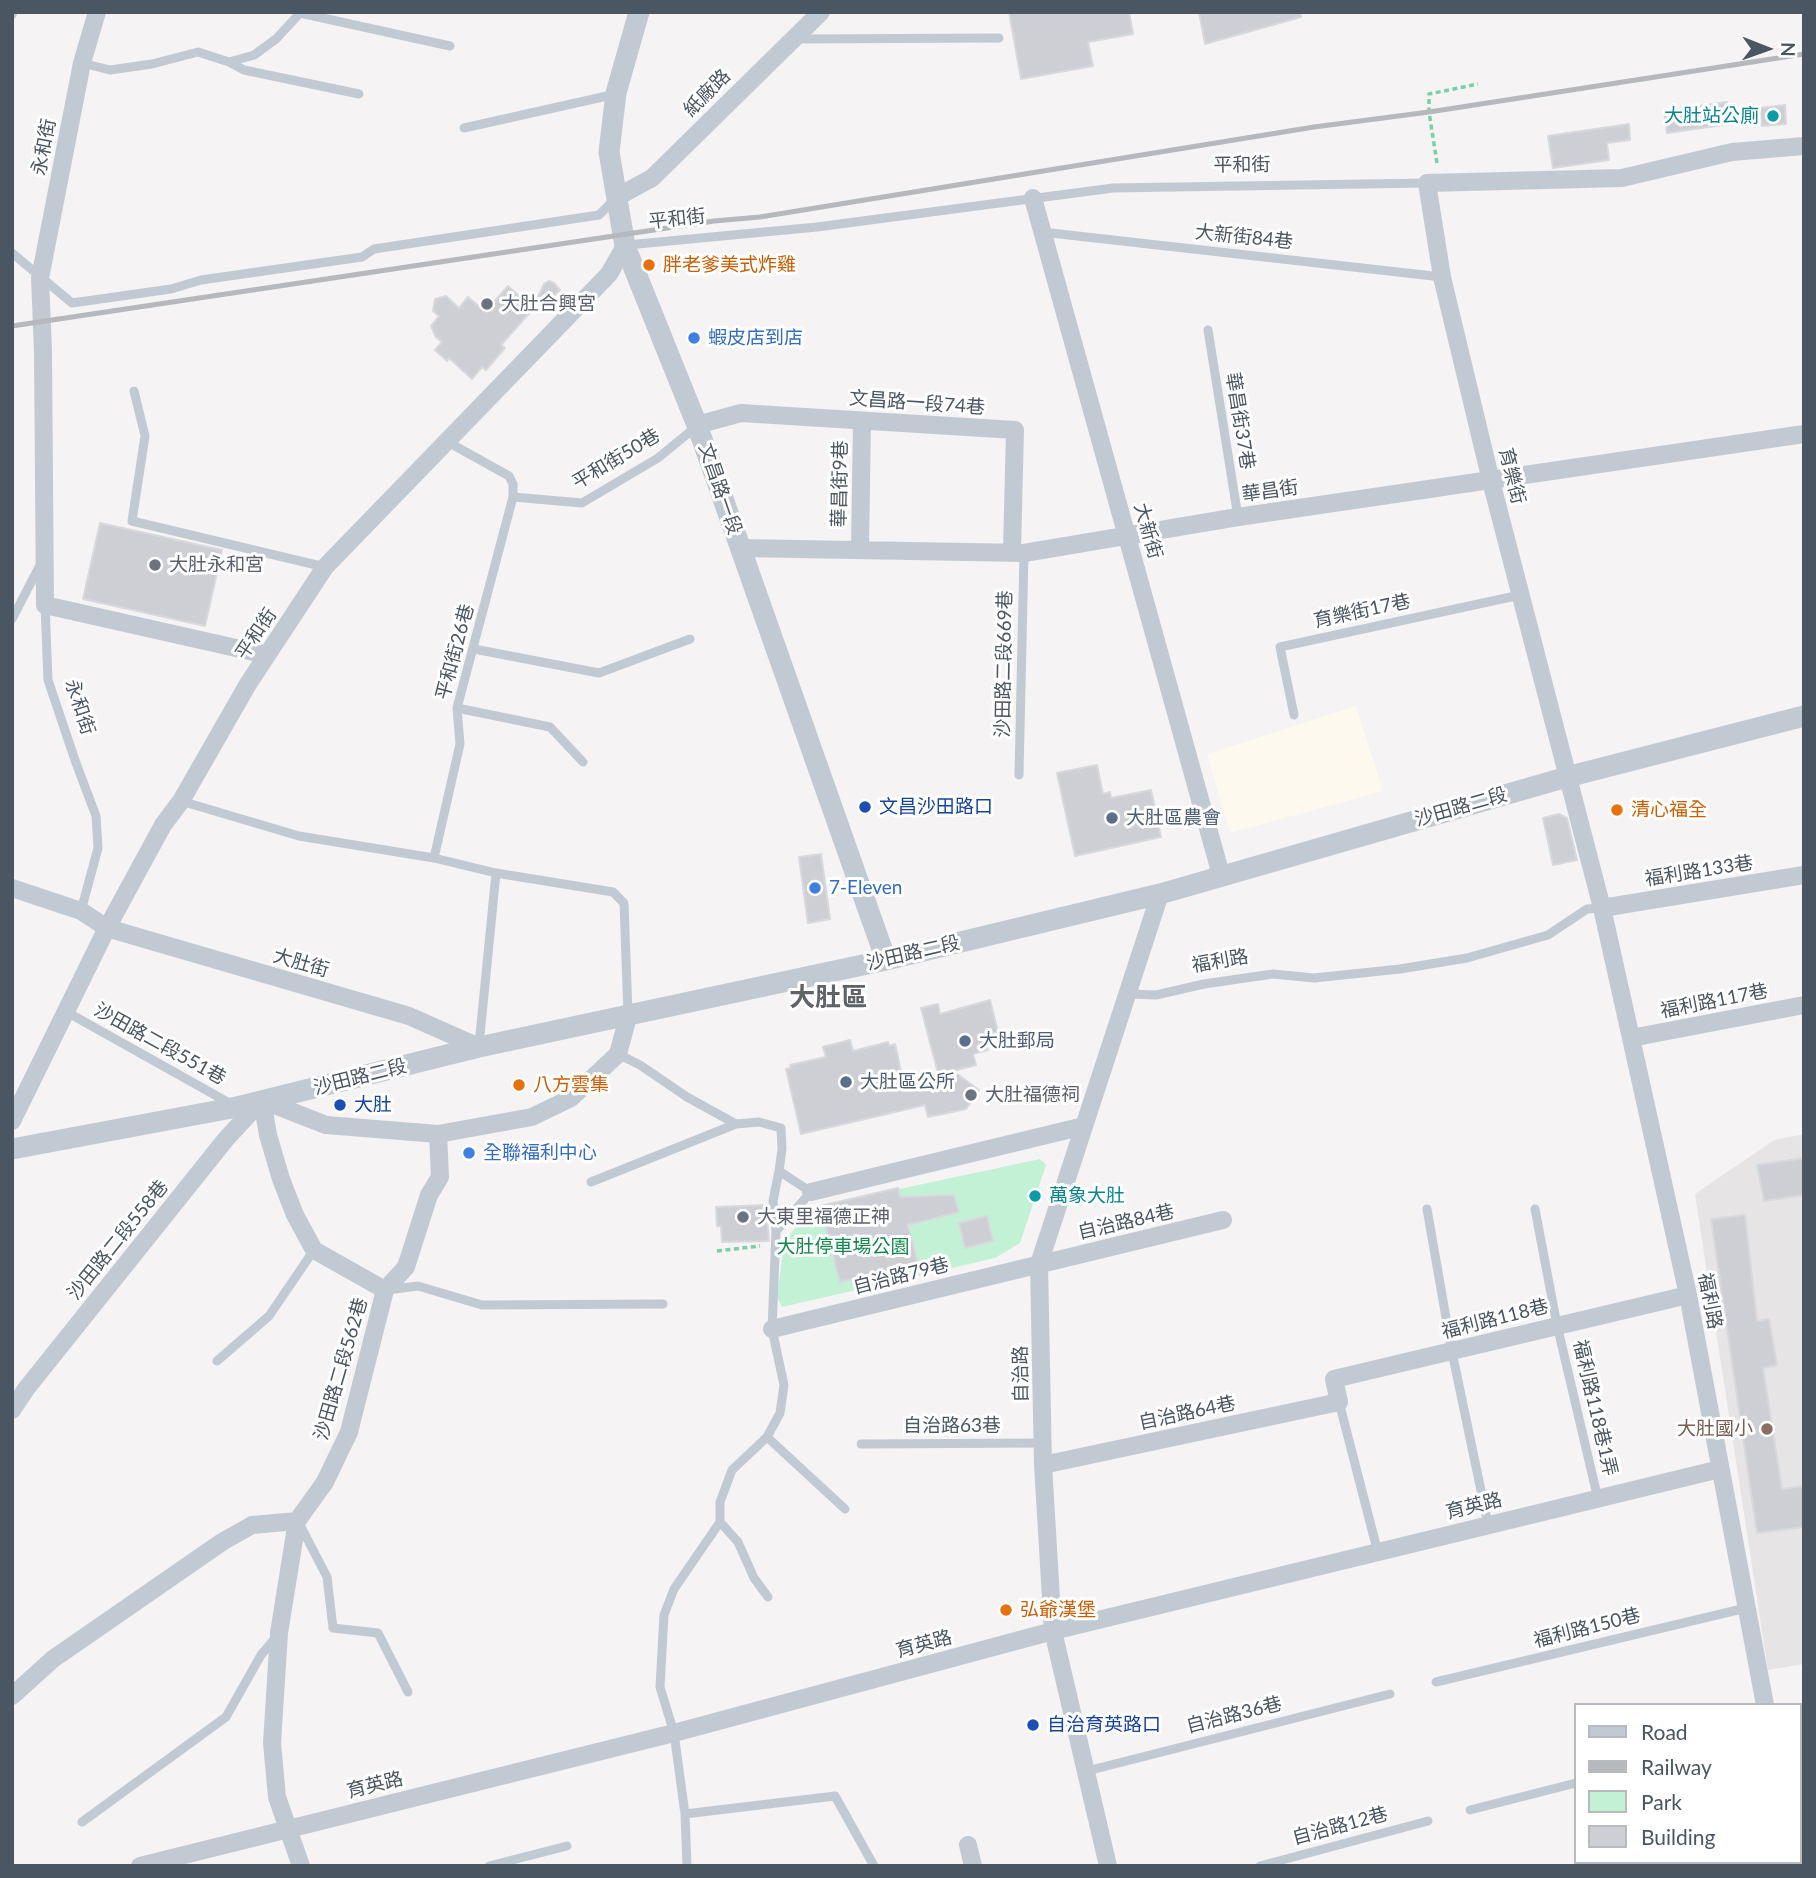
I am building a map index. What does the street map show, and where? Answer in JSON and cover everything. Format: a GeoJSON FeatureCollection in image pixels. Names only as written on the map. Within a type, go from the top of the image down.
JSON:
{"type":"FeatureCollection","features":[{"type":"Feature","properties":{"kind":"street","name":"永和街"},"geometry":{"type":"LineString","coordinates":[[45,605],[40,278],[82,63],[97,12]]}},
{"type":"Feature","properties":{"kind":"street","name":"文昌路一段"},"geometry":{"type":"LineString","coordinates":[[639,12],[616,93],[609,152],[625,246],[698,425],[886,960]]}},
{"type":"Feature","properties":{"kind":"street","name":"紙廠路"},"geometry":{"type":"LineString","coordinates":[[617,197],[652,178],[821,12]]}},
{"type":"Feature","properties":{"kind":"street","name":"平和街"},"geometry":{"type":"LineString","coordinates":[[1433,183],[1622,178],[1732,152],[1804,146]]}},
{"type":"Feature","properties":{"kind":"street","name":"育樂街"},"geometry":{"type":"LineString","coordinates":[[1433,183],[1442,276],[1491,481],[1567,776]]}},
{"type":"Feature","properties":{"kind":"street","name":"大新街"},"geometry":{"type":"LineString","coordinates":[[1034,198],[1221,875]]}},
{"type":"Feature","properties":{"kind":"street","name":"平和街"},"geometry":{"type":"LineString","coordinates":[[12,1121],[107,928],[163,825],[181,801],[248,684],[325,567],[608,274],[625,246]]}},
{"type":"Feature","properties":{"kind":"street","name":"文昌路一段74巷"},"geometry":{"type":"LineString","coordinates":[[698,425],[741,413],[1015,430],[1018,552]]}},
{"type":"Feature","properties":{"kind":"street","name":"華昌街9巷"},"geometry":{"type":"LineString","coordinates":[[860,548],[862,421]]}},
{"type":"Feature","properties":{"kind":"street","name":"華昌街"},"geometry":{"type":"LineString","coordinates":[[740,548],[1018,552],[1804,434]]}},
{"type":"Feature","properties":{"kind":"street"},"geometry":{"type":"LineString","coordinates":[[45,605],[267,655]]}},
{"type":"Feature","properties":{"kind":"street","name":"沙田路二段"},"geometry":{"type":"LineString","coordinates":[[12,1150],[237,1107],[479,1047],[886,960],[1160,894],[1567,776],[1804,716]]}},
{"type":"Feature","properties":{"kind":"street","name":"福利路"},"geometry":{"type":"LineString","coordinates":[[1567,776],[1602,908],[1688,1295],[1765,1703]]}},
{"type":"Feature","properties":{"kind":"street","name":"福利路133巷"},"geometry":{"type":"LineString","coordinates":[[1602,908],[1804,874]]}},
{"type":"Feature","properties":{"kind":"street"},"geometry":{"type":"LineString","coordinates":[[12,888],[82,911],[107,928]]}},
{"type":"Feature","properties":{"kind":"street","name":"自治路"},"geometry":{"type":"LineString","coordinates":[[1108,1866],[1053,1631],[1043,1465],[1039,1264],[1160,894]]}},
{"type":"Feature","properties":{"kind":"street","name":"大肚街"},"geometry":{"type":"LineString","coordinates":[[107,928],[409,1016],[479,1047]]}},
{"type":"Feature","properties":{"kind":"street","name":"福利路117巷"},"geometry":{"type":"LineString","coordinates":[[1631,1038],[1804,1005]]}},
{"type":"Feature","properties":{"kind":"street"},"geometry":{"type":"LineString","coordinates":[[262,1100],[326,1125],[438,1134],[532,1117],[571,1098],[618,1054],[628,1017]]}},
{"type":"Feature","properties":{"kind":"street"},"geometry":{"type":"LineString","coordinates":[[262,1100],[268,1135],[281,1179],[295,1215],[314,1250]]}},
{"type":"Feature","properties":{"kind":"street","name":"沙田路二段558巷"},"geometry":{"type":"LineString","coordinates":[[12,1410],[22,1387],[226,1139],[262,1100]]}},
{"type":"Feature","properties":{"kind":"street"},"geometry":{"type":"LineString","coordinates":[[811,1192],[1084,1126]]}},
{"type":"Feature","properties":{"kind":"street"},"geometry":{"type":"LineString","coordinates":[[385,1290],[406,1267],[429,1195],[440,1177],[438,1134]]}},
{"type":"Feature","properties":{"kind":"street","name":"自治路84巷"},"geometry":{"type":"LineString","coordinates":[[1039,1264],[1223,1220]]}},
{"type":"Feature","properties":{"kind":"street","name":"沙田路二段562巷"},"geometry":{"type":"LineString","coordinates":[[298,1521],[326,1482],[349,1432],[385,1290],[314,1250]]}},
{"type":"Feature","properties":{"kind":"street","name":"自治路79巷"},"geometry":{"type":"LineString","coordinates":[[772,1329],[1039,1264]]}},
{"type":"Feature","properties":{"kind":"street","name":"福利路118巷"},"geometry":{"type":"LineString","coordinates":[[1339,1402],[1335,1379],[1688,1295]]}},
{"type":"Feature","properties":{"kind":"street","name":"自治路64巷"},"geometry":{"type":"LineString","coordinates":[[1043,1465],[1339,1402]]}},
{"type":"Feature","properties":{"kind":"street","name":"育英路"},"geometry":{"type":"LineString","coordinates":[[140,1866],[674,1733],[1053,1631],[1720,1469]]}},
{"type":"Feature","properties":{"kind":"street"},"geometry":{"type":"LineString","coordinates":[[12,1696],[53,1659],[222,1542],[252,1525],[298,1521],[279,1633],[272,1743],[277,1797],[300,1866]]}},
{"type":"Feature","properties":{"kind":"street"},"geometry":{"type":"LineString","coordinates":[[968,1845],[973,1866]]}},
{"type":"Feature","properties":{"kind":"lane"},"geometry":{"type":"LineString","coordinates":[[229,62],[254,55],[276,39],[301,13],[450,46]]}},
{"type":"Feature","properties":{"kind":"lane"},"geometry":{"type":"LineString","coordinates":[[792,39],[999,38]]}},
{"type":"Feature","properties":{"kind":"lane"},"geometry":{"type":"LineString","coordinates":[[82,63],[110,70],[152,64],[198,52],[244,70],[359,94]]}},
{"type":"Feature","properties":{"kind":"lane"},"geometry":{"type":"LineString","coordinates":[[464,128],[616,93]]}},
{"type":"Feature","properties":{"kind":"lane","name":"平和街"},"geometry":{"type":"LineString","coordinates":[[625,246],[817,227],[1113,188],[1433,183]]}},
{"type":"Feature","properties":{"kind":"lane"},"geometry":{"type":"LineString","coordinates":[[12,253],[72,303],[171,289],[201,280],[362,257],[374,249],[599,215],[617,197]]}},
{"type":"Feature","properties":{"kind":"lane","name":"大新街84巷"},"geometry":{"type":"LineString","coordinates":[[1042,233],[1442,276]]}},
{"type":"Feature","properties":{"kind":"lane","name":"華昌街37巷"},"geometry":{"type":"LineString","coordinates":[[1208,330],[1238,517]]}},
{"type":"Feature","properties":{"kind":"lane"},"geometry":{"type":"LineString","coordinates":[[134,391],[145,436],[132,521],[325,567]]}},
{"type":"Feature","properties":{"kind":"lane","name":"平和街50巷"},"geometry":{"type":"LineString","coordinates":[[513,497],[582,503],[657,458],[698,425]]}},
{"type":"Feature","properties":{"kind":"lane"},"geometry":{"type":"LineString","coordinates":[[446,441],[509,476],[513,484],[513,497]]}},
{"type":"Feature","properties":{"kind":"lane","name":"平和街26巷"},"geometry":{"type":"LineString","coordinates":[[434,858],[460,744],[457,708],[513,497]]}},
{"type":"Feature","properties":{"kind":"lane","name":"沙田路二段669巷"},"geometry":{"type":"LineString","coordinates":[[1018,552],[1019,775]]}},
{"type":"Feature","properties":{"kind":"lane"},"geometry":{"type":"LineString","coordinates":[[12,619],[44,557]]}},
{"type":"Feature","properties":{"kind":"lane","name":"育樂街17巷"},"geometry":{"type":"LineString","coordinates":[[1294,715],[1280,647],[1520,595]]}},
{"type":"Feature","properties":{"kind":"lane","name":"永和街"},"geometry":{"type":"LineString","coordinates":[[45,605],[48,680],[96,816],[98,848],[82,911]]}},
{"type":"Feature","properties":{"kind":"lane"},"geometry":{"type":"LineString","coordinates":[[474,649],[599,673],[690,639]]}},
{"type":"Feature","properties":{"kind":"lane"},"geometry":{"type":"LineString","coordinates":[[457,708],[550,727],[583,762]]}},
{"type":"Feature","properties":{"kind":"lane"},"geometry":{"type":"LineString","coordinates":[[181,801],[299,836],[434,858],[496,873],[612,892],[625,903],[628,1017]]}},
{"type":"Feature","properties":{"kind":"lane"},"geometry":{"type":"LineString","coordinates":[[479,1047],[496,873]]}},
{"type":"Feature","properties":{"kind":"lane","name":"福利路"},"geometry":{"type":"LineString","coordinates":[[1128,993],[1156,995],[1204,984],[1273,974],[1314,978],[1400,969],[1467,958],[1548,935],[1587,909],[1602,908]]}},
{"type":"Feature","properties":{"kind":"lane","name":"沙田路二段551巷"},"geometry":{"type":"LineString","coordinates":[[65,1011],[237,1107]]}},
{"type":"Feature","properties":{"kind":"lane"},"geometry":{"type":"LineString","coordinates":[[618,1054],[736,1124]]}},
{"type":"Feature","properties":{"kind":"lane"},"geometry":{"type":"LineString","coordinates":[[591,1182],[736,1124],[759,1122],[781,1128],[782,1149],[773,1201],[776,1231],[772,1329],[784,1385],[780,1413],[767,1437],[732,1470],[720,1502],[720,1522],[674,1589],[664,1615],[660,1687],[674,1733],[685,1814],[687,1866]]}},
{"type":"Feature","properties":{"kind":"lane"},"geometry":{"type":"LineString","coordinates":[[776,1231],[811,1192],[779,1171]]}},
{"type":"Feature","properties":{"kind":"lane"},"geometry":{"type":"LineString","coordinates":[[1427,1209],[1452,1352],[1488,1524]]}},
{"type":"Feature","properties":{"kind":"lane","name":"福利路118巷1弄"},"geometry":{"type":"LineString","coordinates":[[1535,1209],[1557,1325],[1598,1499]]}},
{"type":"Feature","properties":{"kind":"lane"},"geometry":{"type":"LineString","coordinates":[[217,1361],[269,1316],[314,1250]]}},
{"type":"Feature","properties":{"kind":"lane"},"geometry":{"type":"LineString","coordinates":[[385,1290],[418,1286],[482,1305],[663,1304]]}},
{"type":"Feature","properties":{"kind":"lane"},"geometry":{"type":"LineString","coordinates":[[1339,1402],[1378,1553]]}},
{"type":"Feature","properties":{"kind":"lane"},"geometry":{"type":"LineString","coordinates":[[767,1437],[845,1509]]}},
{"type":"Feature","properties":{"kind":"lane","name":"自治路63巷"},"geometry":{"type":"LineString","coordinates":[[861,1444],[1044,1443]]}},
{"type":"Feature","properties":{"kind":"lane"},"geometry":{"type":"LineString","coordinates":[[298,1521],[327,1577],[333,1628],[378,1633],[408,1692]]}},
{"type":"Feature","properties":{"kind":"lane"},"geometry":{"type":"LineString","coordinates":[[720,1522],[738,1542],[754,1578],[768,1597]]}},
{"type":"Feature","properties":{"kind":"lane","name":"福利路150巷"},"geometry":{"type":"LineString","coordinates":[[1436,1682],[1746,1608]]}},
{"type":"Feature","properties":{"kind":"lane"},"geometry":{"type":"LineString","coordinates":[[82,1822],[226,1717],[261,1655],[279,1633]]}},
{"type":"Feature","properties":{"kind":"lane","name":"自治路36巷"},"geometry":{"type":"LineString","coordinates":[[1087,1771],[1390,1694]]}},
{"type":"Feature","properties":{"kind":"lane"},"geometry":{"type":"LineString","coordinates":[[1470,1810],[1574,1784]]}},
{"type":"Feature","properties":{"kind":"lane"},"geometry":{"type":"LineString","coordinates":[[685,1814],[835,1796],[874,1866]]}},
{"type":"Feature","properties":{"kind":"lane","name":"自治路12巷"},"geometry":{"type":"LineString","coordinates":[[1260,1866],[1429,1821]]}},
{"type":"Feature","properties":{"kind":"lane"},"geometry":{"type":"LineString","coordinates":[[489,1866],[567,1846]]}},
{"type":"Feature","properties":{"kind":"path"},"geometry":{"type":"LineString","coordinates":[[1433,183],[1429,94],[1478,84]]}},
{"type":"Feature","properties":{"kind":"path"},"geometry":{"type":"LineString","coordinates":[[717,1251],[775,1245]]}},
{"type":"Feature","properties":{"kind":"shaded area"},"geometry":{"type":"Polygon","coordinates":[[[1356,706],[1383,791],[1230,833],[1207,754],[1356,706]]]}},
{"type":"Feature","properties":{"kind":"shaded area","name":"大肚國小"},"geometry":{"type":"Polygon","coordinates":[[[1804,1134],[1804,1664],[1768,1670],[1695,1194],[1774,1140],[1804,1134]]]}},
{"type":"Feature","properties":{"kind":"green space","name":"大肚停車場公園"},"geometry":{"type":"Polygon","coordinates":[[[1040,1159],[1046,1165],[1020,1243],[995,1258],[782,1307],[777,1297],[784,1244],[802,1217],[820,1206],[1040,1159]]]}},
{"type":"Feature","properties":{"kind":"building"},"geometry":{"type":"Polygon","coordinates":[[[1009,12],[1129,12],[1133,34],[1088,42],[1093,66],[1021,79],[1009,12]]]}},
{"type":"Feature","properties":{"kind":"building"},"geometry":{"type":"Polygon","coordinates":[[[1199,12],[1300,12],[1301,17],[1205,44],[1199,12]]]}},
{"type":"Feature","properties":{"kind":"building"},"geometry":{"type":"Polygon","coordinates":[[[1727,102],[1730,124],[1667,133],[1664,111],[1727,102]]]}},
{"type":"Feature","properties":{"kind":"building","name":"大肚站公廁"},"geometry":{"type":"Polygon","coordinates":[[[1785,105],[1786,124],[1762,126],[1760,108],[1785,105]]]}},
{"type":"Feature","properties":{"kind":"building"},"geometry":{"type":"Polygon","coordinates":[[[1629,124],[1630,140],[1607,143],[1609,160],[1553,168],[1548,136],[1629,124]]]}},
{"type":"Feature","properties":{"kind":"building"},"geometry":{"type":"Polygon","coordinates":[[[549,281],[560,290],[553,297],[537,299],[544,284],[549,281]]]}},
{"type":"Feature","properties":{"kind":"building"},"geometry":{"type":"Polygon","coordinates":[[[508,286],[533,309],[501,345],[505,348],[486,370],[482,367],[472,379],[449,358],[447,361],[435,350],[442,342],[436,337],[431,326],[439,316],[433,311],[435,299],[446,296],[459,308],[468,297],[485,312],[508,286]]]}},
{"type":"Feature","properties":{"kind":"building","name":"大肚永和宮"},"geometry":{"type":"Polygon","coordinates":[[[100,523],[222,550],[205,626],[83,599],[100,523]]]}},
{"type":"Feature","properties":{"kind":"building","name":"大肚區農會"},"geometry":{"type":"Polygon","coordinates":[[[1097,765],[1103,794],[1110,792],[1111,798],[1151,790],[1161,837],[1075,856],[1057,773],[1097,765]]]}},
{"type":"Feature","properties":{"kind":"building"},"geometry":{"type":"Polygon","coordinates":[[[1559,814],[1567,818],[1577,860],[1553,865],[1543,818],[1559,814]]]}},
{"type":"Feature","properties":{"kind":"building","name":"7-Eleven"},"geometry":{"type":"Polygon","coordinates":[[[821,854],[830,919],[808,923],[799,857],[821,854]]]}},
{"type":"Feature","properties":{"kind":"building"},"geometry":{"type":"Polygon","coordinates":[[[990,1000],[998,1032],[988,1035],[990,1039],[985,1040],[988,1050],[973,1054],[976,1065],[953,1071],[979,1090],[966,1109],[928,1117],[925,1105],[801,1134],[786,1069],[791,1068],[790,1065],[826,1057],[823,1047],[850,1040],[853,1051],[888,1042],[889,1046],[895,1044],[903,1080],[938,1073],[921,1008],[938,1004],[940,1014],[990,1000]]]}},
{"type":"Feature","properties":{"kind":"building"},"geometry":{"type":"Polygon","coordinates":[[[1804,1158],[1804,1195],[1764,1201],[1757,1165],[1804,1158]]]}},
{"type":"Feature","properties":{"kind":"building"},"geometry":{"type":"Polygon","coordinates":[[[898,1188],[900,1197],[954,1195],[959,1212],[908,1225],[918,1264],[840,1282],[820,1206],[898,1188]]]}},
{"type":"Feature","properties":{"kind":"building","name":"大東里福德正神"},"geometry":{"type":"Polygon","coordinates":[[[766,1205],[769,1241],[722,1242],[721,1226],[717,1226],[716,1207],[766,1205]]]}},
{"type":"Feature","properties":{"kind":"building"},"geometry":{"type":"Polygon","coordinates":[[[1745,1215],[1757,1321],[1769,1319],[1777,1365],[1763,1368],[1782,1489],[1804,1486],[1804,1527],[1757,1533],[1711,1219],[1745,1215]]]}},
{"type":"Feature","properties":{"kind":"building"},"geometry":{"type":"Polygon","coordinates":[[[987,1216],[993,1241],[965,1248],[959,1223],[987,1216]]]}},
{"type":"Feature","properties":{"kind":"railway"},"geometry":{"type":"LineString","coordinates":[[12,326],[714,221],[760,217],[1314,127],[1429,112],[1804,54]]}},
{"type":"Feature","properties":{"kind":"place","name":"大肚站公廁"},"geometry":{"type":"Point","coordinates":[1773,116]}},
{"type":"Feature","properties":{"kind":"place","name":"胖老爹美式炸雞"},"geometry":{"type":"Point","coordinates":[649,265]}},
{"type":"Feature","properties":{"kind":"place","name":"大肚合興宮"},"geometry":{"type":"Point","coordinates":[487,304]}},
{"type":"Feature","properties":{"kind":"place","name":"蝦皮店到店"},"geometry":{"type":"Point","coordinates":[694,338]}},
{"type":"Feature","properties":{"kind":"place","name":"大肚永和宮"},"geometry":{"type":"Point","coordinates":[155,565]}},
{"type":"Feature","properties":{"kind":"place","name":"文昌沙田路口"},"geometry":{"type":"Point","coordinates":[865,807]}},
{"type":"Feature","properties":{"kind":"place","name":"清心福全"},"geometry":{"type":"Point","coordinates":[1617,810]}},
{"type":"Feature","properties":{"kind":"place","name":"大肚區農會"},"geometry":{"type":"Point","coordinates":[1112,818]}},
{"type":"Feature","properties":{"kind":"place","name":"7-Eleven"},"geometry":{"type":"Point","coordinates":[815,888]}},
{"type":"Feature","properties":{"kind":"place","name":"大肚郵局"},"geometry":{"type":"Point","coordinates":[965,1041]}},
{"type":"Feature","properties":{"kind":"place","name":"大肚區公所"},"geometry":{"type":"Point","coordinates":[846,1082]}},
{"type":"Feature","properties":{"kind":"place","name":"八方雲集"},"geometry":{"type":"Point","coordinates":[519,1085]}},
{"type":"Feature","properties":{"kind":"place","name":"大肚福德祠"},"geometry":{"type":"Point","coordinates":[971,1095]}},
{"type":"Feature","properties":{"kind":"place","name":"大肚"},"geometry":{"type":"Point","coordinates":[340,1105]}},
{"type":"Feature","properties":{"kind":"place","name":"全聯福利中心"},"geometry":{"type":"Point","coordinates":[469,1153]}},
{"type":"Feature","properties":{"kind":"place","name":"萬象大肚"},"geometry":{"type":"Point","coordinates":[1035,1196]}},
{"type":"Feature","properties":{"kind":"place","name":"大東里福德正神"},"geometry":{"type":"Point","coordinates":[743,1217]}},
{"type":"Feature","properties":{"kind":"place","name":"大肚國小"},"geometry":{"type":"Point","coordinates":[1767,1429]}},
{"type":"Feature","properties":{"kind":"place","name":"弘爺漢堡"},"geometry":{"type":"Point","coordinates":[1006,1610]}},
{"type":"Feature","properties":{"kind":"place","name":"自治育英路口"},"geometry":{"type":"Point","coordinates":[1033,1725]}},
{"type":"Feature","properties":{"kind":"district","name":"大肚區"},"geometry":{"type":"Point","coordinates":[828,998]}}]}
